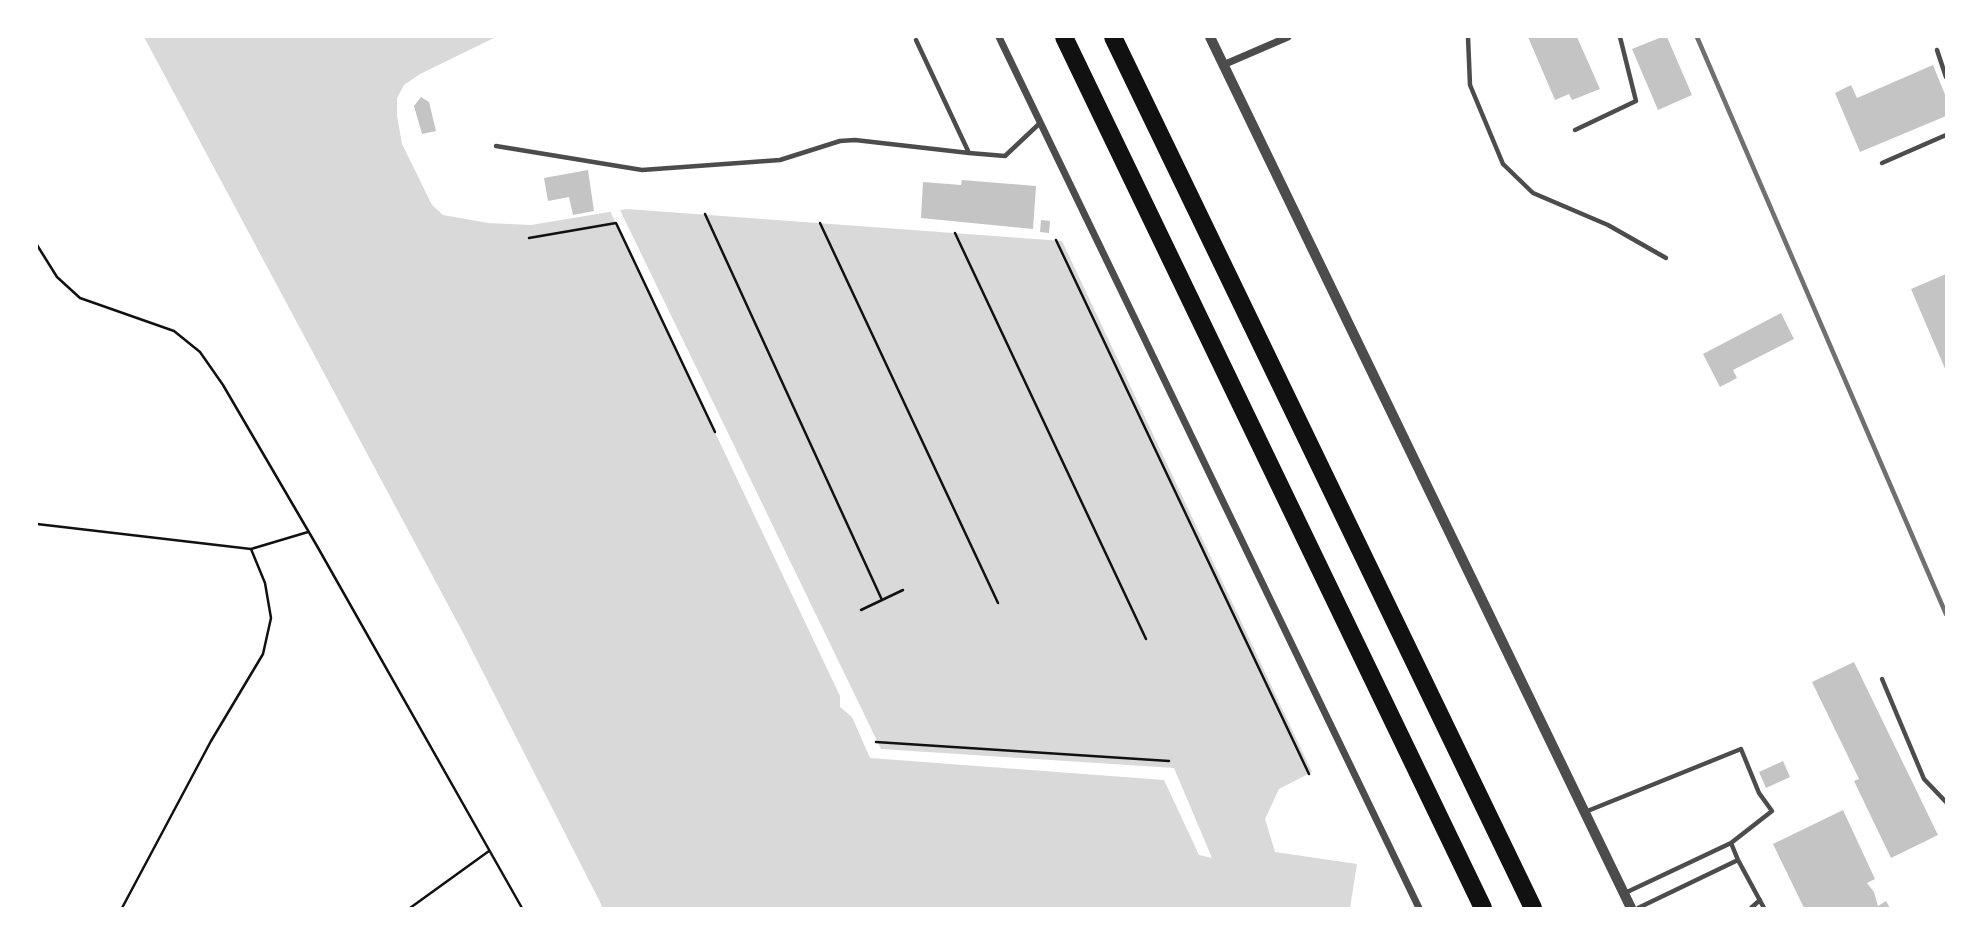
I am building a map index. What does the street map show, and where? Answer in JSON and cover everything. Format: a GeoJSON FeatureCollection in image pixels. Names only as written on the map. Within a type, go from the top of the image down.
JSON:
{"type":"FeatureCollection","features":[{"type":"Feature","properties":{"kind":"highway"},"geometry":{"type":"LineString","coordinates":[[1064,37],[1483,908]]}},
{"type":"Feature","properties":{"kind":"highway"},"geometry":{"type":"LineString","coordinates":[[1113,37],[1533,908]]}},
{"type":"Feature","properties":{"kind":"street"},"geometry":{"type":"LineString","coordinates":[[999,37],[1419,908]]}},
{"type":"Feature","properties":{"kind":"street"},"geometry":{"type":"LineString","coordinates":[[1210,37],[1630,908]]}},
{"type":"Feature","properties":{"kind":"street"},"geometry":{"type":"LineString","coordinates":[[1223,65],[1288,37]]}},
{"type":"Feature","properties":{"kind":"lane"},"geometry":{"type":"LineString","coordinates":[[1468,37],[1470,85],[1503,164],[1533,193],[1608,225],[1666,258]]}},
{"type":"Feature","properties":{"kind":"lane"},"geometry":{"type":"LineString","coordinates":[[1575,130],[1636,101],[1620,37]]}},
{"type":"Feature","properties":{"kind":"lane"},"geometry":{"type":"LineString","coordinates":[[916,40],[969,153]]}},
{"type":"Feature","properties":{"kind":"lane"},"geometry":{"type":"LineString","coordinates":[[1937,50],[1946,77]]}},
{"type":"Feature","properties":{"kind":"lane"},"geometry":{"type":"LineString","coordinates":[[496,146],[642,170],[780,160],[840,141],[855,140],[1005,156],[1040,122]]}},
{"type":"Feature","properties":{"kind":"lane"},"geometry":{"type":"LineString","coordinates":[[1882,163],[1946,135]]}},
{"type":"Feature","properties":{"kind":"lane"},"geometry":{"type":"LineString","coordinates":[[1882,679],[1924,779],[1946,802]]}},
{"type":"Feature","properties":{"kind":"lane"},"geometry":{"type":"LineString","coordinates":[[1584,813],[1741,748],[1759,793],[1772,811],[1731,843],[1623,894]]}},
{"type":"Feature","properties":{"kind":"lane"},"geometry":{"type":"LineString","coordinates":[[1731,843],[1764,908]]}},
{"type":"Feature","properties":{"kind":"lane"},"geometry":{"type":"LineString","coordinates":[[1638,908],[1738,860]]}},
{"type":"Feature","properties":{"kind":"lane"},"geometry":{"type":"LineString","coordinates":[[1751,908],[1760,900]]}},
{"type":"Feature","properties":{"kind":"path"},"geometry":{"type":"LineString","coordinates":[[705,214],[883,600]]}},
{"type":"Feature","properties":{"kind":"path"},"geometry":{"type":"LineString","coordinates":[[529,239],[616,223],[715,432]]}},
{"type":"Feature","properties":{"kind":"path"},"geometry":{"type":"LineString","coordinates":[[820,223],[998,603]]}},
{"type":"Feature","properties":{"kind":"path"},"geometry":{"type":"LineString","coordinates":[[955,233],[1146,639]]}},
{"type":"Feature","properties":{"kind":"path"},"geometry":{"type":"LineString","coordinates":[[1056,240],[1309,774]]}},
{"type":"Feature","properties":{"kind":"path"},"geometry":{"type":"LineString","coordinates":[[37,245],[57,277],[80,298],[174,331],[200,352],[223,385],[309,532],[522,908]]}},
{"type":"Feature","properties":{"kind":"path"},"geometry":{"type":"LineString","coordinates":[[37,524],[251,549],[309,532]]}},
{"type":"Feature","properties":{"kind":"path"},"geometry":{"type":"LineString","coordinates":[[122,908],[211,741],[263,654],[271,618],[265,583],[251,549]]}},
{"type":"Feature","properties":{"kind":"path"},"geometry":{"type":"LineString","coordinates":[[861,610],[903,590]]}},
{"type":"Feature","properties":{"kind":"path"},"geometry":{"type":"LineString","coordinates":[[876,742],[1169,761]]}},
{"type":"Feature","properties":{"kind":"path"},"geometry":{"type":"LineString","coordinates":[[410,908],[489,851]]}},
{"type":"Feature","properties":{"kind":"shaded area"},"geometry":{"type":"Polygon","coordinates":[[[144,37],[496,37],[420,74],[404,85],[397,98],[402,144],[432,205],[443,215],[488,223],[531,225],[627,209],[1062,241],[1312,772],[1279,789],[1265,819],[1275,852],[1357,864],[1350,908],[603,908],[461,629],[144,37]]]}},
{"type":"Feature","properties":{"kind":"pier"},"geometry":{"type":"Polygon","coordinates":[[[620,210],[881,749],[1174,768],[1212,858],[1199,855],[1164,780],[870,758],[852,717],[840,707],[840,696],[610,211],[620,210]]]}},
{"type":"Feature","properties":{"kind":"building"},"geometry":{"type":"Polygon","coordinates":[[[1528,37],[1577,37],[1600,89],[1572,100],[1569,94],[1555,100],[1528,37]]]}},
{"type":"Feature","properties":{"kind":"building"},"geometry":{"type":"Polygon","coordinates":[[[1667,37],[1692,95],[1658,110],[1632,49],[1667,37]]]}},
{"type":"Feature","properties":{"kind":"building"},"geometry":{"type":"Polygon","coordinates":[[[1933,65],[1946,97],[1946,116],[1860,152],[1835,93],[1851,85],[1857,98],[1933,65]]]}},
{"type":"Feature","properties":{"kind":"building"},"geometry":{"type":"Polygon","coordinates":[[[421,97],[429,102],[436,131],[422,134],[414,106],[421,97]]]}},
{"type":"Feature","properties":{"kind":"building"},"geometry":{"type":"Polygon","coordinates":[[[588,170],[594,211],[573,215],[569,197],[548,201],[544,178],[588,170]]]}},
{"type":"Feature","properties":{"kind":"building"},"geometry":{"type":"Polygon","coordinates":[[[962,180],[1036,186],[1033,229],[921,218],[923,182],[961,185],[962,180]]]}},
{"type":"Feature","properties":{"kind":"building"},"geometry":{"type":"Polygon","coordinates":[[[1041,220],[1050,221],[1049,233],[1040,232],[1041,220]]]}},
{"type":"Feature","properties":{"kind":"building"},"geometry":{"type":"Polygon","coordinates":[[[1946,274],[1946,371],[1911,289],[1946,274]]]}},
{"type":"Feature","properties":{"kind":"building"},"geometry":{"type":"Polygon","coordinates":[[[1781,313],[1794,339],[1733,370],[1737,378],[1720,387],[1703,354],[1781,313]]]}},
{"type":"Feature","properties":{"kind":"building"},"geometry":{"type":"Polygon","coordinates":[[[1854,662],[1938,835],[1891,858],[1854,781],[1859,779],[1812,682],[1854,662]]]}},
{"type":"Feature","properties":{"kind":"building"},"geometry":{"type":"Polygon","coordinates":[[[1783,761],[1790,777],[1766,788],[1759,772],[1783,761]]]}},
{"type":"Feature","properties":{"kind":"building"},"geometry":{"type":"Polygon","coordinates":[[[1843,810],[1875,879],[1867,883],[1874,892],[1878,906],[1886,901],[1890,908],[1804,908],[1773,844],[1843,810]]]}},
{"type":"Feature","properties":{"kind":"railway"},"geometry":{"type":"LineString","coordinates":[[1697,37],[1946,614]]}}]}
